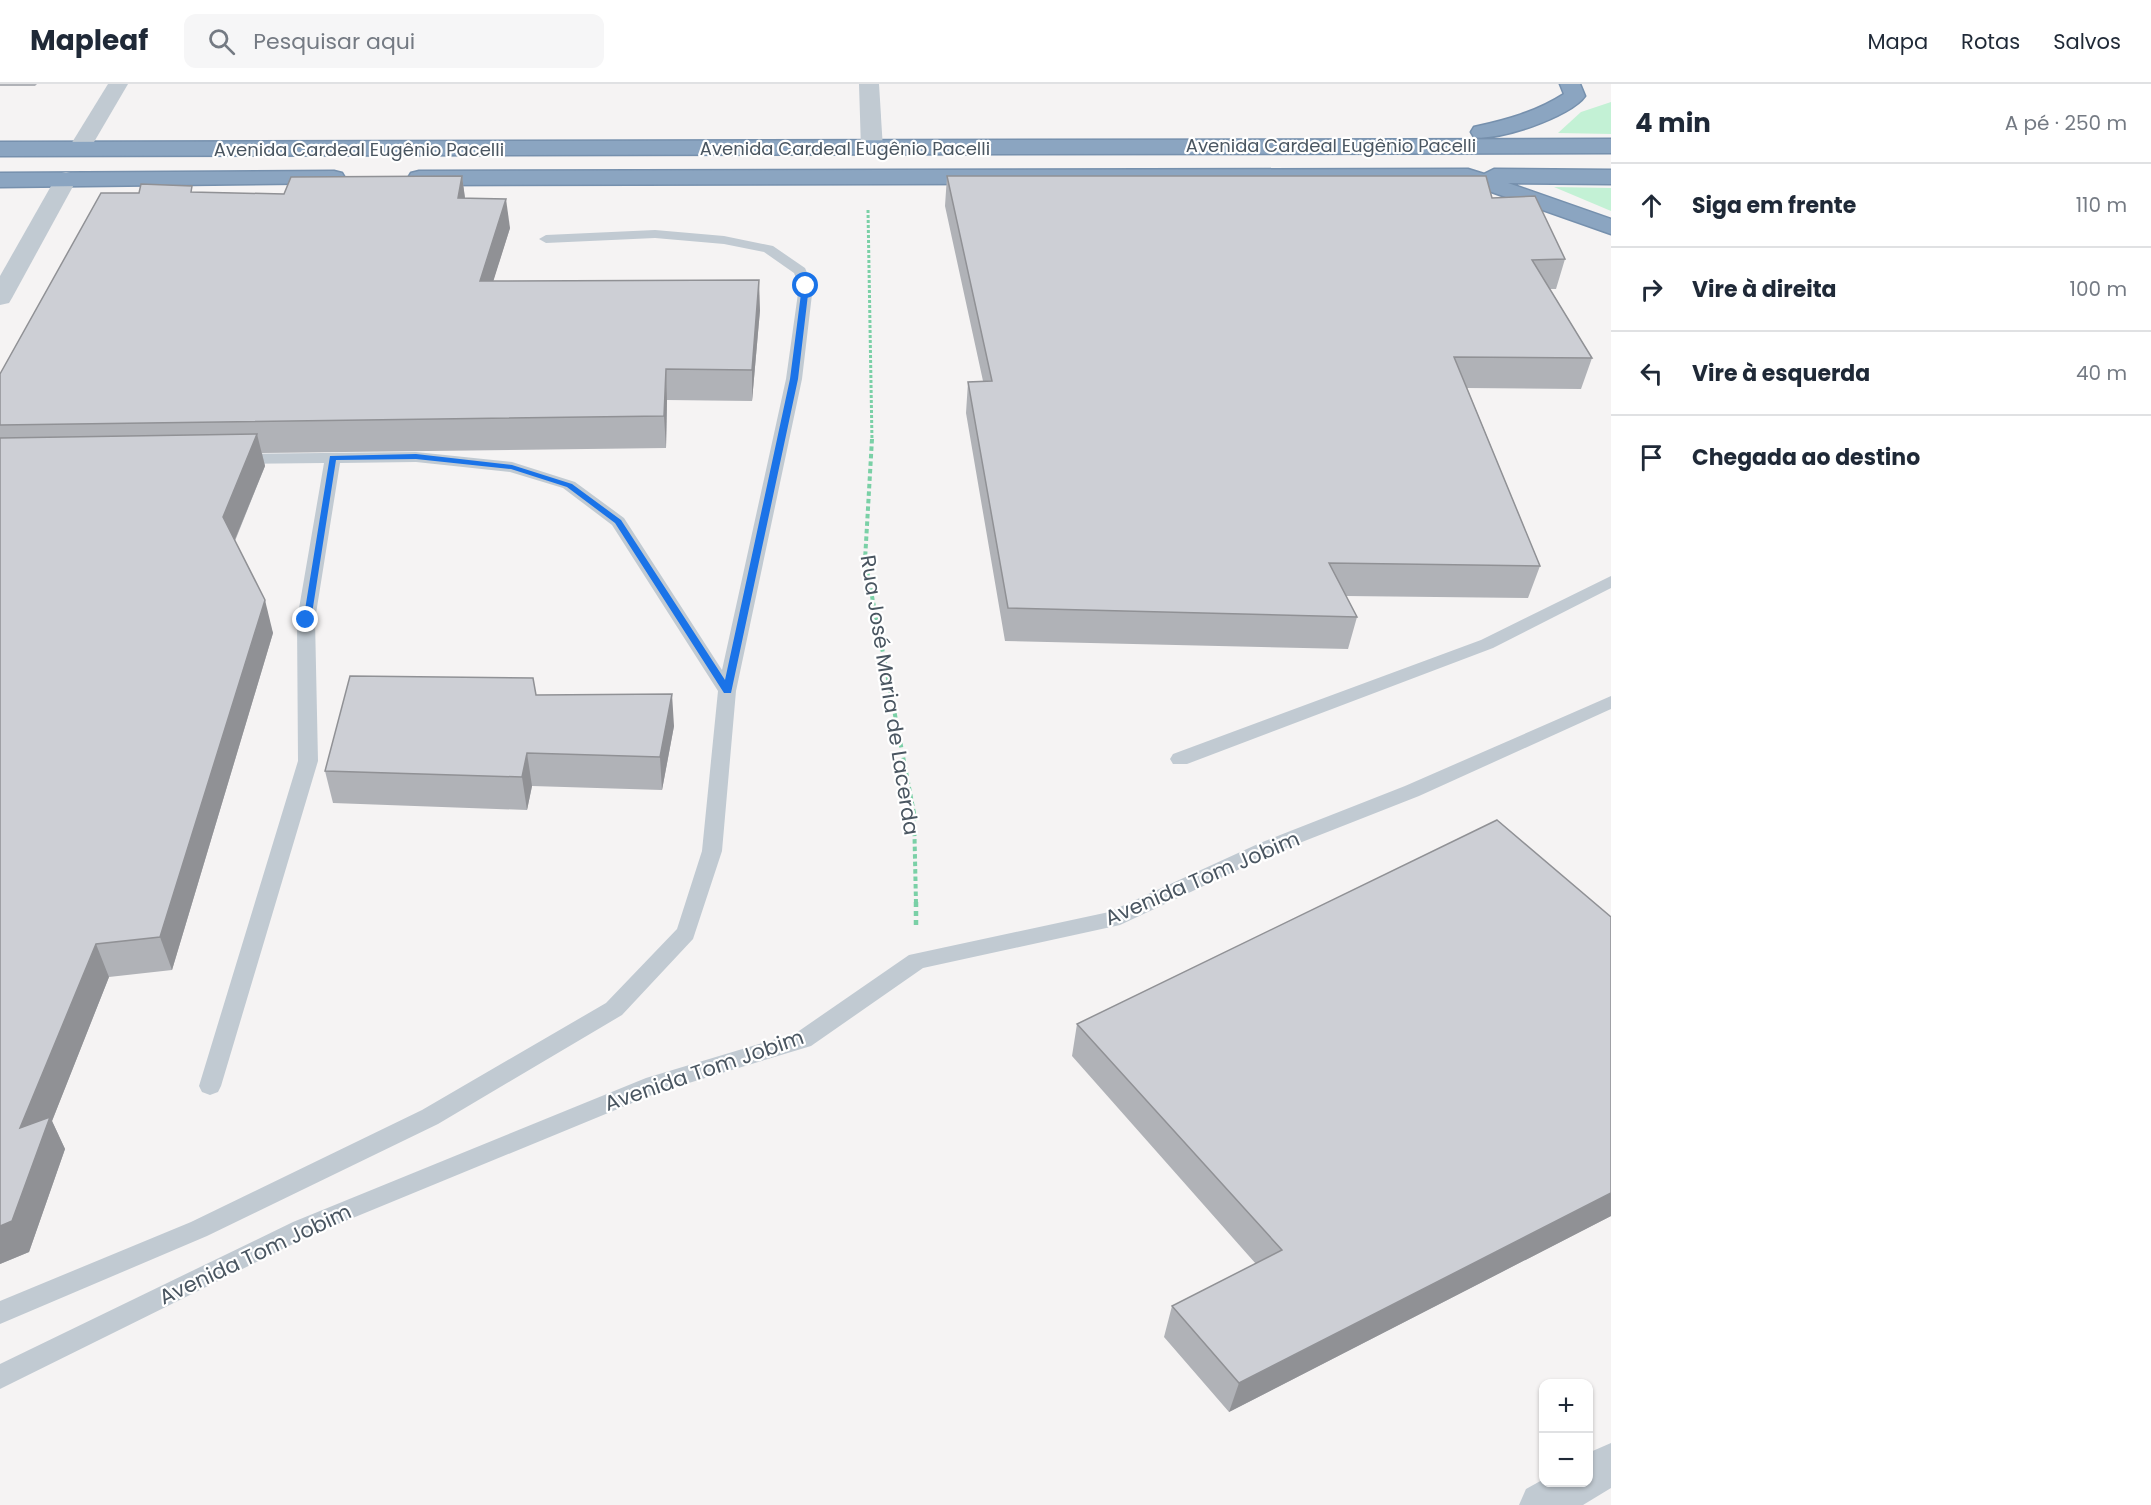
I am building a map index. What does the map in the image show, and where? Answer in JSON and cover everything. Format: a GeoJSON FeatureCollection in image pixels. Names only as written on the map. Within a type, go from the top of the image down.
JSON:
{"type":"FeatureCollection","features":[{"type":"Feature","properties":{"kind":"highway"},"geometry":{"type":"LineString","coordinates":[[1422,144],[1521,124],[1554,110],[1575,96],[1570,84]]}},
{"type":"Feature","properties":{"kind":"highway","name":"Avenida Cardeal Eugênio Pacelli"},"geometry":{"type":"LineString","coordinates":[[0,149],[872,149],[1422,144],[1611,146]]}},
{"type":"Feature","properties":{"kind":"highway"},"geometry":{"type":"LineString","coordinates":[[1468,176],[1611,227]]}},
{"type":"Feature","properties":{"kind":"highway","name":"Avenida Cardeal Eugênio Pacelli"},"geometry":{"type":"LineString","coordinates":[[401,178],[1611,177]]}},
{"type":"Feature","properties":{"kind":"highway"},"geometry":{"type":"LineString","coordinates":[[0,180],[353,178]]}},
{"type":"Feature","properties":{"kind":"street"},"geometry":{"type":"LineString","coordinates":[[79,149],[118,84]]}},
{"type":"Feature","properties":{"kind":"street"},"geometry":{"type":"LineString","coordinates":[[869,84],[872,149]]}},
{"type":"Feature","properties":{"kind":"street"},"geometry":{"type":"LineString","coordinates":[[0,298],[66,180]]}},
{"type":"Feature","properties":{"kind":"street"},"geometry":{"type":"LineString","coordinates":[[1593,1474],[1611,1464]]}},
{"type":"Feature","properties":{"kind":"street"},"geometry":{"type":"LineString","coordinates":[[1542,1505],[1572,1487]]}},
{"type":"Feature","properties":{"kind":"lane"},"geometry":{"type":"LineString","coordinates":[[0,1313],[200,1228],[430,1117],[614,1009],[686,933],[712,851],[727,691],[794,379],[806,286],[800,271],[768,249],[724,240],[655,234],[546,239]]}},
{"type":"Feature","properties":{"kind":"lane"},"geometry":{"type":"LineString","coordinates":[[214,460],[416,457],[512,467],[569,485],[618,522],[727,691]]}},
{"type":"Feature","properties":{"kind":"lane"},"geometry":{"type":"LineString","coordinates":[[210,1086],[308,761],[306,620],[333,458]]}},
{"type":"Feature","properties":{"kind":"lane"},"geometry":{"type":"LineString","coordinates":[[1180,759],[1487,644],[1528,626],[1611,581]]}},
{"type":"Feature","properties":{"kind":"lane","name":"Avenida Tom Jobim"},"geometry":{"type":"LineString","coordinates":[[0,1377],[301,1229],[654,1084],[802,1040],[916,961],[1113,920],[1267,848],[1412,791],[1611,702]]}},
{"type":"Feature","properties":{"kind":"path","name":"Rua José Maria de Lacerda"},"geometry":{"type":"LineString","coordinates":[[868,176],[872,456],[865,560],[914,813],[916,961]]}},
{"type":"Feature","properties":{"kind":"green space"},"geometry":{"type":"Polygon","coordinates":[[[1611,102],[1611,134],[1558,133],[1581,112],[1611,102]]]}},
{"type":"Feature","properties":{"kind":"green space"},"geometry":{"type":"Polygon","coordinates":[[[1554,187],[1611,188],[1611,211],[1554,187]]]}},
{"type":"Feature","properties":{"kind":"building"},"geometry":{"type":"Polygon","coordinates":[[[462,176],[458,198],[506,199],[480,281],[759,280],[752,370],[666,369],[664,416],[0,425],[0,374],[101,193],[139,193],[141,184],[192,186],[191,192],[284,194],[291,177],[462,176]]]}},
{"type":"Feature","properties":{"kind":"building"},"geometry":{"type":"Polygon","coordinates":[[[947,176],[1486,176],[1492,198],[1535,196],[1565,259],[1532,260],[1592,358],[1454,357],[1540,566],[1329,563],[1357,617],[1008,608],[968,382],[992,381],[947,176]]]}},
{"type":"Feature","properties":{"kind":"building"},"geometry":{"type":"Polygon","coordinates":[[[257,434],[223,517],[265,600],[160,937],[96,944],[20,1128],[50,1117],[12,1221],[0,1226],[0,438],[257,434]]]}},
{"type":"Feature","properties":{"kind":"building"},"geometry":{"type":"Polygon","coordinates":[[[350,676],[533,678],[536,695],[672,694],[660,757],[527,753],[522,777],[325,771],[350,676]]]}},
{"type":"Feature","properties":{"kind":"building"},"geometry":{"type":"Polygon","coordinates":[[[1497,820],[1611,917],[1611,1193],[1239,1383],[1172,1306],[1282,1250],[1077,1024],[1497,820]]]}},
{"type":"Feature","properties":{"kind":"route"},"geometry":{"type":"LineString","coordinates":[[306,620],[333,458],[416,457],[512,467],[569,485],[618,522],[727,691],[794,379],[806,286]]}}]}
